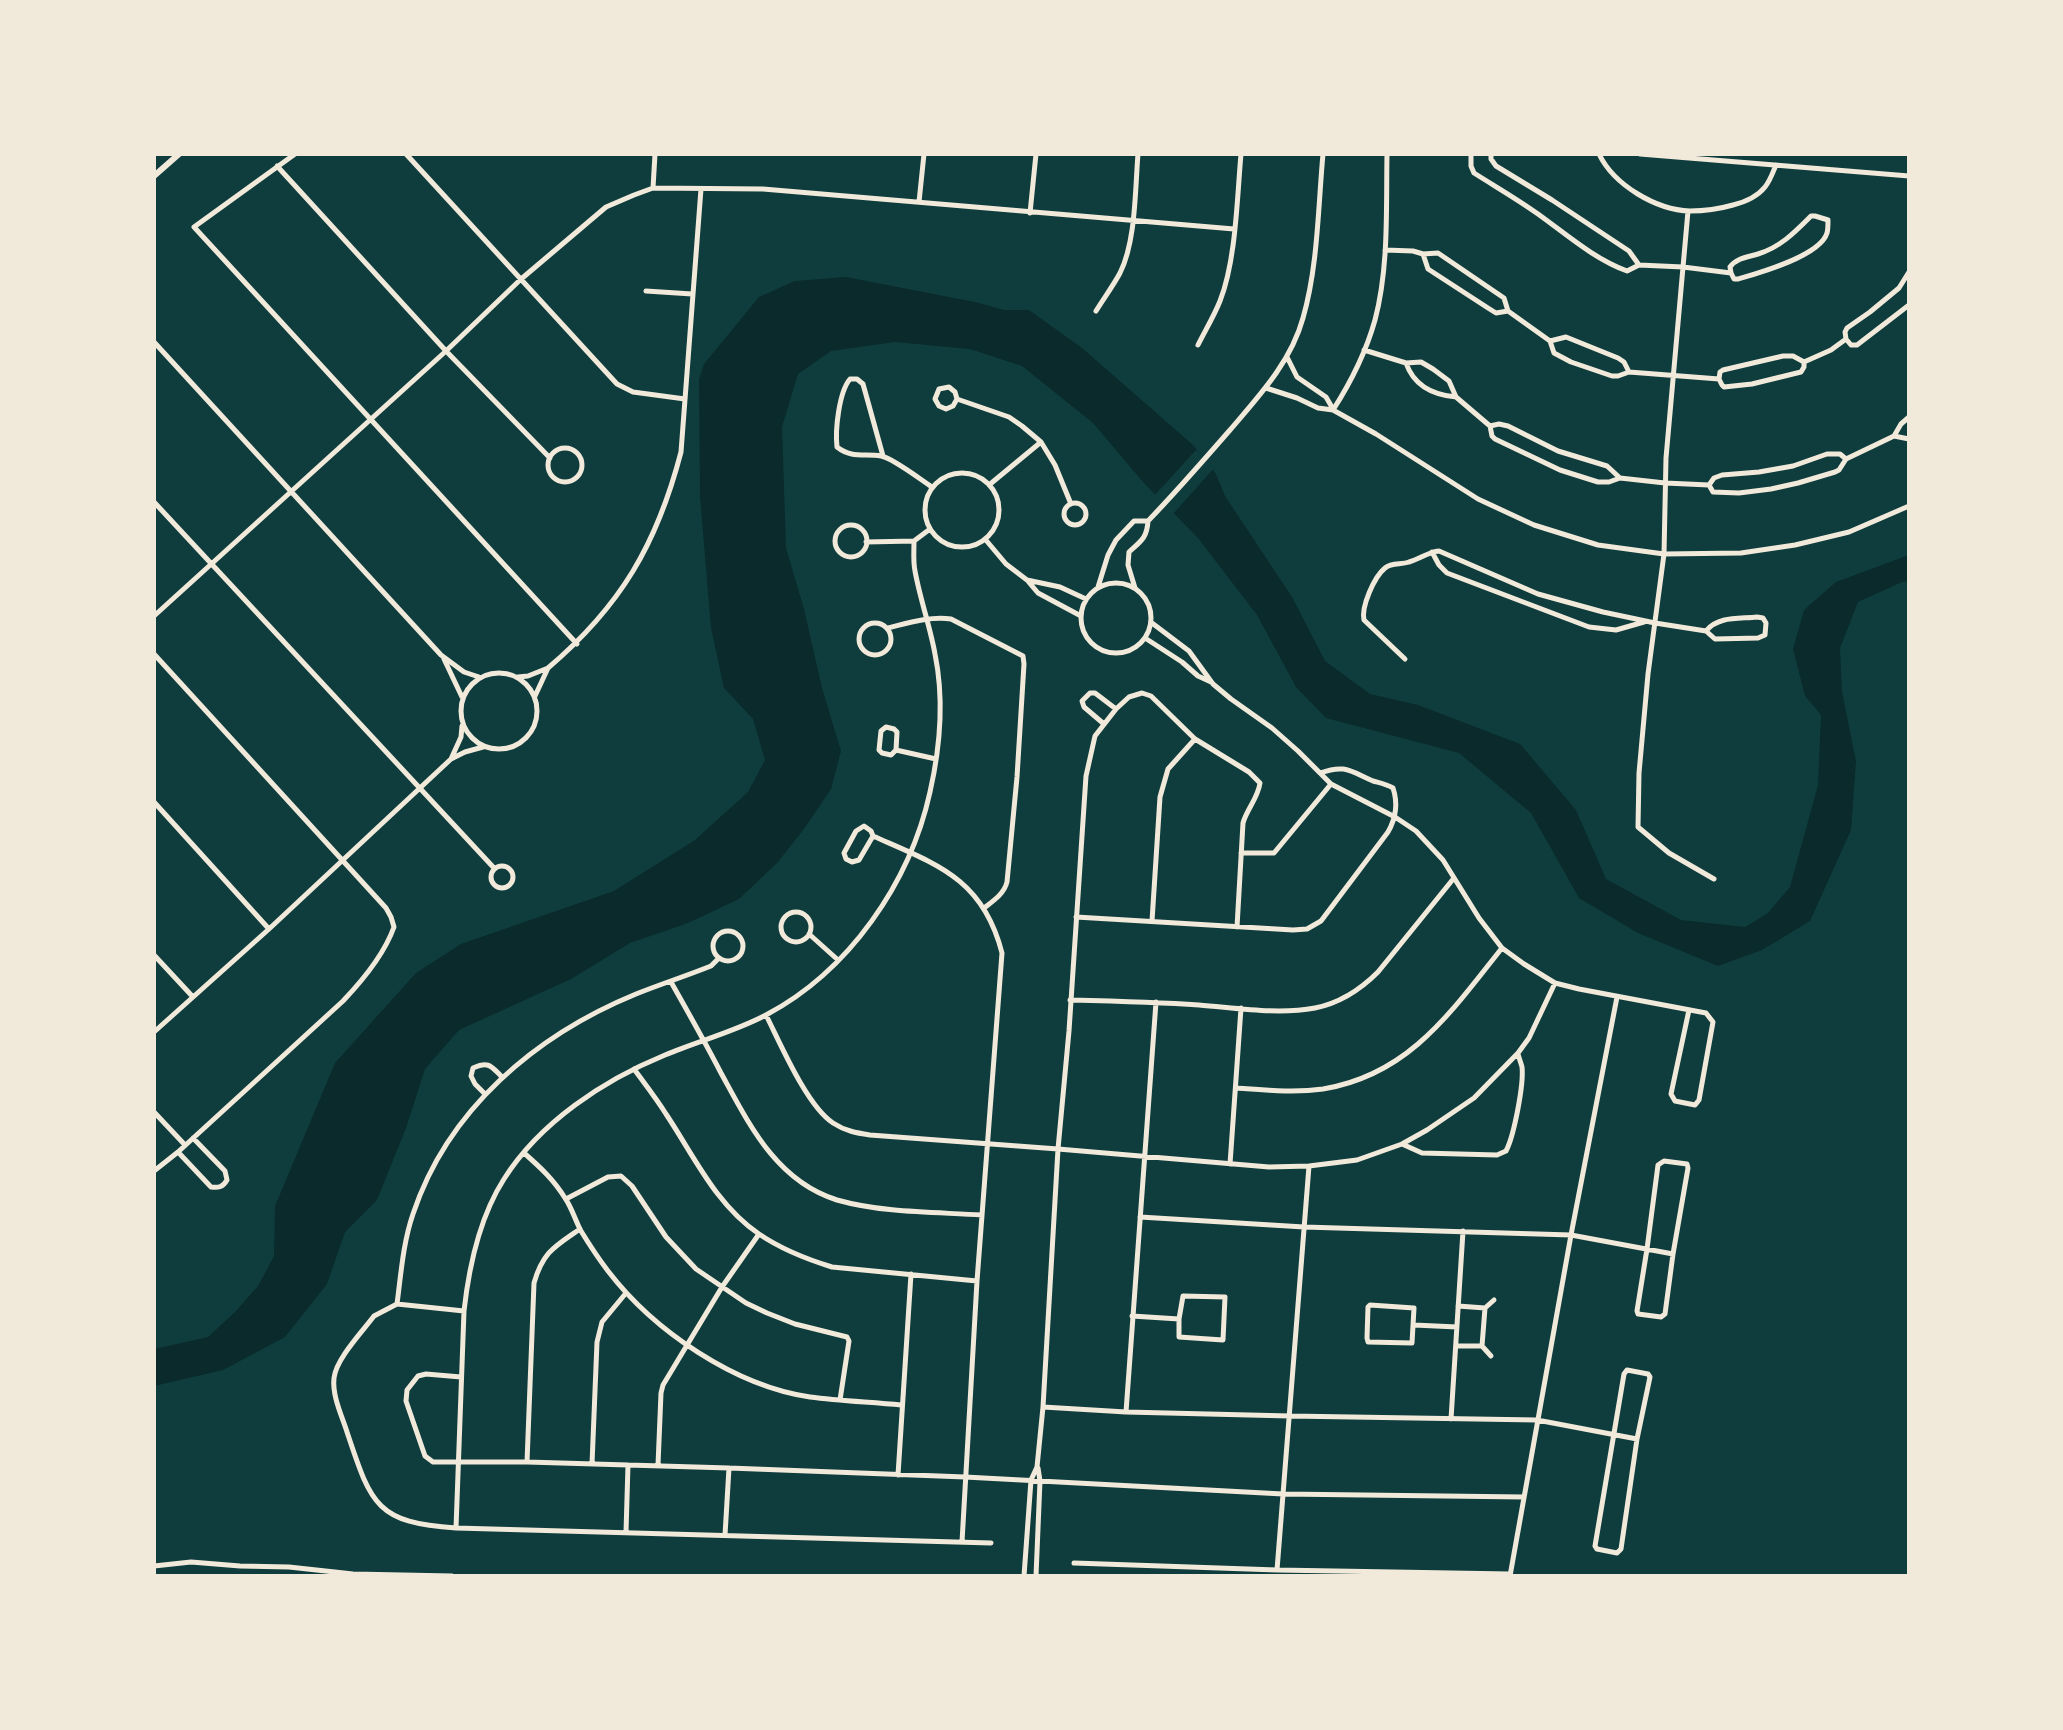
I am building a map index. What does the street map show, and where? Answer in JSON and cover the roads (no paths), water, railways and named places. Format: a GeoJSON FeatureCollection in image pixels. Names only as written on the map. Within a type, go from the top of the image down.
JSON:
{"type":"FeatureCollection","features":[{"type":"Feature","properties":{"kind":"street"},"geometry":{"type":"LineString","coordinates":[[154,176],[179,154]]}},
{"type":"Feature","properties":{"kind":"street"},"geometry":{"type":"LineString","coordinates":[[295,154],[194,227],[577,644]]}},
{"type":"Feature","properties":{"kind":"street"},"geometry":{"type":"LineString","coordinates":[[406,154],[617,384],[633,392],[685,399]]}},
{"type":"Feature","properties":{"kind":"street"},"geometry":{"type":"LineString","coordinates":[[653,188],[655,154]]}},
{"type":"Feature","properties":{"kind":"street"},"geometry":{"type":"LineString","coordinates":[[919,202],[924,154]]}},
{"type":"Feature","properties":{"kind":"street"},"geometry":{"type":"LineString","coordinates":[[1030,213],[1036,154]]}},
{"type":"Feature","properties":{"kind":"street"},"geometry":{"type":"LineString","coordinates":[[1096,311],[1120,273],[1127,254],[1138,154]]}},
{"type":"Feature","properties":{"kind":"street"},"geometry":{"type":"LineString","coordinates":[[1198,345],[1220,302],[1231,260],[1241,154]]}},
{"type":"Feature","properties":{"kind":"street"},"geometry":{"type":"LineString","coordinates":[[1135,588],[1128,565],[1129,552],[1144,538],[1148,521],[1266,388],[1287,357],[1303,321],[1310,290],[1323,154]]}},
{"type":"Feature","properties":{"kind":"street"},"geometry":{"type":"LineString","coordinates":[[1333,410],[1364,350],[1375,320],[1385,250],[1387,154]]}},
{"type":"Feature","properties":{"kind":"street"},"geometry":{"type":"LineString","coordinates":[[1471,154],[1474,173],[1519,200],[1614,266],[1627,271],[1639,265],[1731,273]]}},
{"type":"Feature","properties":{"kind":"street"},"geometry":{"type":"LineString","coordinates":[[1491,154],[1496,166],[1629,251],[1639,265]]}},
{"type":"Feature","properties":{"kind":"street"},"geometry":{"type":"LineString","coordinates":[[1599,154],[1611,173],[1635,194],[1688,211],[1725,207],[1753,197],[1765,187],[1776,165]]}},
{"type":"Feature","properties":{"kind":"street"},"geometry":{"type":"LineString","coordinates":[[1640,154],[1909,176]]}},
{"type":"Feature","properties":{"kind":"street"},"geometry":{"type":"LineString","coordinates":[[277,166],[446,351],[550,458]]}},
{"type":"Feature","properties":{"kind":"street"},"geometry":{"type":"LineString","coordinates":[[154,616],[520,280],[606,207],[653,188],[763,189],[1234,229]]}},
{"type":"Feature","properties":{"kind":"street"},"geometry":{"type":"LineString","coordinates":[[451,759],[461,737],[463,698],[471,684],[479,677],[492,673],[518,677],[548,668],[577,644],[603,615],[652,538],[681,452],[701,189]]}},
{"type":"Feature","properties":{"kind":"street"},"geometry":{"type":"LineString","coordinates":[[1688,211],[1665,483],[1664,554],[1639,773],[1638,827],[1669,853],[1714,879]]}},
{"type":"Feature","properties":{"kind":"street"},"geometry":{"type":"LineString","coordinates":[[1811,216],[1828,220],[1828,231],[1823,240],[1787,263],[1738,279],[1734,279],[1731,273],[1731,264],[1778,245],[1800,229],[1811,216]]}},
{"type":"Feature","properties":{"kind":"street"},"geometry":{"type":"LineString","coordinates":[[1385,250],[1438,253],[1449,259],[1504,298],[1508,311],[1550,341],[1554,353],[1582,366],[1612,376],[1629,372],[1719,379]]}},
{"type":"Feature","properties":{"kind":"street"},"geometry":{"type":"LineString","coordinates":[[1423,254],[1428,269],[1496,313],[1508,311]]}},
{"type":"Feature","properties":{"kind":"street"},"geometry":{"type":"LineString","coordinates":[[1909,272],[1899,288],[1847,328],[1846,339],[1851,345],[1857,345],[1909,305]]}},
{"type":"Feature","properties":{"kind":"street"},"geometry":{"type":"LineString","coordinates":[[646,291],[692,294]]}},
{"type":"Feature","properties":{"kind":"street"},"geometry":{"type":"LineString","coordinates":[[1550,341],[1566,337],[1618,358],[1629,372]]}},
{"type":"Feature","properties":{"kind":"street"},"geometry":{"type":"LineString","coordinates":[[1804,362],[1831,350],[1846,339]]}},
{"type":"Feature","properties":{"kind":"street"},"geometry":{"type":"LineString","coordinates":[[154,342],[441,655],[464,672],[479,677]]}},
{"type":"Feature","properties":{"kind":"street"},"geometry":{"type":"LineString","coordinates":[[1364,350],[1406,363],[1421,362],[1433,369],[1449,381],[1456,397],[1490,426],[1495,439],[1560,470],[1604,483],[1620,478],[1709,485]]}},
{"type":"Feature","properties":{"kind":"street"},"geometry":{"type":"LineString","coordinates":[[1783,356],[1793,356],[1804,362],[1801,372],[1752,384],[1724,387],[1719,379],[1723,370],[1783,356]]}},
{"type":"Feature","properties":{"kind":"street"},"geometry":{"type":"LineString","coordinates":[[1287,357],[1297,377],[1326,397],[1333,410]]}},
{"type":"Feature","properties":{"kind":"street"},"geometry":{"type":"LineString","coordinates":[[1406,363],[1414,380],[1436,394],[1456,397]]}},
{"type":"Feature","properties":{"kind":"street"},"geometry":{"type":"LineString","coordinates":[[883,456],[863,384],[857,379],[850,379],[845,384],[840,405],[837,447],[843,452],[862,456],[883,456],[932,487]]}},
{"type":"Feature","properties":{"kind":"street"},"geometry":{"type":"LineString","coordinates":[[957,399],[953,406],[946,409],[939,406],[935,399],[937,391],[945,387],[953,389],[957,399],[1009,417],[1041,442],[1055,465],[1071,504]]}},
{"type":"Feature","properties":{"kind":"street"},"geometry":{"type":"LineString","coordinates":[[1266,388],[1318,408],[1333,410],[1478,499],[1534,525],[1598,545],[1664,554],[1741,553],[1795,545],[1849,532],[1909,506]]}},
{"type":"Feature","properties":{"kind":"street"},"geometry":{"type":"LineString","coordinates":[[1709,485],[1713,492],[1722,493],[1771,489],[1835,472],[1846,459],[1894,436],[1909,417]]}},
{"type":"Feature","properties":{"kind":"street"},"geometry":{"type":"LineString","coordinates":[[1490,426],[1508,426],[1558,451],[1607,466],[1620,478]]}},
{"type":"Feature","properties":{"kind":"street"},"geometry":{"type":"LineString","coordinates":[[1894,436],[1909,439]]}},
{"type":"Feature","properties":{"kind":"street"},"geometry":{"type":"LineString","coordinates":[[989,485],[1041,442]]}},
{"type":"Feature","properties":{"kind":"street"},"geometry":{"type":"LineString","coordinates":[[561,449],[572,451],[580,460],[580,471],[573,480],[556,480],[548,469],[550,458],[561,449]]}},
{"type":"Feature","properties":{"kind":"street"},"geometry":{"type":"LineString","coordinates":[[1709,485],[1714,478],[1722,475],[1793,466],[1827,454],[1840,454],[1846,459]]}},
{"type":"Feature","properties":{"kind":"street"},"geometry":{"type":"LineString","coordinates":[[967,473],[989,485],[996,495],[998,519],[985,539],[974,545],[949,545],[930,529],[926,519],[927,497],[932,487],[942,479],[967,473]]}},
{"type":"Feature","properties":{"kind":"street"},"geometry":{"type":"LineString","coordinates":[[154,502],[494,868]]}},
{"type":"Feature","properties":{"kind":"street"},"geometry":{"type":"LineString","coordinates":[[1071,504],[1085,508],[1086,516],[1079,524],[1065,520],[1064,512],[1071,504]]}},
{"type":"Feature","properties":{"kind":"street"},"geometry":{"type":"LineString","coordinates":[[1098,588],[1116,540],[1134,521],[1148,521]]}},
{"type":"Feature","properties":{"kind":"street"},"geometry":{"type":"LineString","coordinates":[[852,525],[863,531],[866,542],[863,552],[851,557],[840,553],[835,542],[840,529],[852,525]]}},
{"type":"Feature","properties":{"kind":"street"},"geometry":{"type":"LineString","coordinates":[[866,542],[914,541],[930,529]]}},
{"type":"Feature","properties":{"kind":"street"},"geometry":{"type":"LineString","coordinates":[[985,539],[1006,564],[1038,593],[1081,616]]}},
{"type":"Feature","properties":{"kind":"street"},"geometry":{"type":"LineString","coordinates":[[456,1528],[468,1276],[487,1212],[504,1178],[539,1137],[580,1101],[609,1082],[665,1055],[766,1015],[798,996],[838,960],[882,907],[910,852],[930,793],[936,759],[939,686],[928,619],[915,570],[914,541]]}},
{"type":"Feature","properties":{"kind":"street"},"geometry":{"type":"LineString","coordinates":[[1405,659],[1364,620],[1364,603],[1382,569],[1439,551],[1538,594],[1603,612],[1706,631],[1715,639],[1758,638],[1765,635],[1766,623],[1763,618],[1757,617],[1718,621],[1706,631]]}},
{"type":"Feature","properties":{"kind":"street"},"geometry":{"type":"LineString","coordinates":[[1432,552],[1447,573],[1589,627],[1616,630],[1645,621]]}},
{"type":"Feature","properties":{"kind":"street"},"geometry":{"type":"LineString","coordinates":[[1027,580],[1060,587],[1086,599]]}},
{"type":"Feature","properties":{"kind":"street"},"geometry":{"type":"LineString","coordinates":[[1116,582],[1135,588],[1145,597],[1151,609],[1152,623],[1145,638],[1127,652],[1105,651],[1094,646],[1082,628],[1081,616],[1086,599],[1098,588],[1116,582]]}},
{"type":"Feature","properties":{"kind":"street"},"geometry":{"type":"LineString","coordinates":[[888,628],[892,641],[885,652],[872,655],[864,651],[858,639],[864,627],[876,622],[888,628],[940,617],[962,623],[1023,656],[1017,777],[1007,882],[1000,895],[984,908]]}},
{"type":"Feature","properties":{"kind":"street"},"geometry":{"type":"LineString","coordinates":[[1152,623],[1189,651],[1213,684]]}},
{"type":"Feature","properties":{"kind":"street"},"geometry":{"type":"LineString","coordinates":[[1145,638],[1272,728],[1331,784],[1416,831],[1432,846],[1502,948],[1555,983],[1706,1013],[1713,1022],[1699,1100],[1695,1105],[1675,1101],[1671,1094],[1689,1010]]}},
{"type":"Feature","properties":{"kind":"street"},"geometry":{"type":"LineString","coordinates":[[154,654],[343,859],[391,917],[394,927],[361,982],[343,1001],[154,1171]]}},
{"type":"Feature","properties":{"kind":"street"},"geometry":{"type":"LineString","coordinates":[[441,655],[463,698]]}},
{"type":"Feature","properties":{"kind":"street"},"geometry":{"type":"LineString","coordinates":[[534,697],[548,668]]}},
{"type":"Feature","properties":{"kind":"street"},"geometry":{"type":"LineString","coordinates":[[462,725],[472,739],[484,747],[506,749],[526,738],[533,729],[537,707],[528,686],[518,677]]}},
{"type":"Feature","properties":{"kind":"street"},"geometry":{"type":"LineString","coordinates":[[1104,724],[1084,707],[1082,701],[1090,693],[1095,693],[1116,709]]}},
{"type":"Feature","properties":{"kind":"street"},"geometry":{"type":"LineString","coordinates":[[1036,1576],[1040,1481],[1037,1467],[1086,776],[1095,736],[1129,697],[1142,693],[1151,696],[1195,739],[1249,772],[1260,783],[1259,793],[1245,814],[1237,927]]}},
{"type":"Feature","properties":{"kind":"street"},"geometry":{"type":"LineString","coordinates":[[886,727],[897,732],[896,750],[891,755],[884,755],[879,750],[881,731],[886,727]]}},
{"type":"Feature","properties":{"kind":"street"},"geometry":{"type":"LineString","coordinates":[[1152,921],[1160,797],[1168,769],[1195,739]]}},
{"type":"Feature","properties":{"kind":"street"},"geometry":{"type":"LineString","coordinates":[[154,1032],[451,759],[484,747]]}},
{"type":"Feature","properties":{"kind":"street"},"geometry":{"type":"LineString","coordinates":[[896,750],[936,759]]}},
{"type":"Feature","properties":{"kind":"street"},"geometry":{"type":"LineString","coordinates":[[1076,917],[1293,930],[1307,929],[1321,921],[1388,832],[1395,817],[1395,794],[1388,785],[1350,769],[1331,769],[1320,773]]}},
{"type":"Feature","properties":{"kind":"street"},"geometry":{"type":"LineString","coordinates":[[1241,853],[1274,853],[1331,784]]}},
{"type":"Feature","properties":{"kind":"street"},"geometry":{"type":"LineString","coordinates":[[154,802],[269,929]]}},
{"type":"Feature","properties":{"kind":"street"},"geometry":{"type":"LineString","coordinates":[[873,836],[859,860],[852,862],[846,859],[844,853],[856,831],[864,826],[873,836],[936,864],[966,886],[984,908],[997,932],[1002,953],[977,1281],[962,1542]]}},
{"type":"Feature","properties":{"kind":"street"},"geometry":{"type":"LineString","coordinates":[[502,865],[509,868],[513,875],[509,886],[502,888],[492,883],[490,876],[494,868],[502,865]]}},
{"type":"Feature","properties":{"kind":"street"},"geometry":{"type":"LineString","coordinates":[[1070,1000],[1291,1011],[1318,1008],[1365,985],[1454,878]]}},
{"type":"Feature","properties":{"kind":"street"},"geometry":{"type":"LineString","coordinates":[[790,913],[804,914],[811,922],[809,934],[802,940],[788,939],[782,931],[783,921],[790,913]]}},
{"type":"Feature","properties":{"kind":"street"},"geometry":{"type":"LineString","coordinates":[[726,931],[736,934],[742,942],[741,953],[733,960],[719,958],[713,950],[714,940],[726,931]]}},
{"type":"Feature","properties":{"kind":"street"},"geometry":{"type":"LineString","coordinates":[[809,934],[838,960]]}},
{"type":"Feature","properties":{"kind":"street"},"geometry":{"type":"LineString","coordinates":[[1236,1088],[1274,1091],[1320,1089],[1341,1085],[1379,1070],[1425,1039],[1446,1018],[1502,948]]}},
{"type":"Feature","properties":{"kind":"street"},"geometry":{"type":"LineString","coordinates":[[154,955],[193,997]]}},
{"type":"Feature","properties":{"kind":"street"},"geometry":{"type":"LineString","coordinates":[[397,1304],[413,1214],[432,1167],[455,1129],[485,1094],[534,1050],[571,1026],[636,994],[711,966],[719,958]]}},
{"type":"Feature","properties":{"kind":"street"},"geometry":{"type":"LineString","coordinates":[[671,982],[754,1132],[786,1171],[813,1190],[866,1206],[982,1215]]}},
{"type":"Feature","properties":{"kind":"street"},"geometry":{"type":"LineString","coordinates":[[766,1015],[819,1111],[850,1131],[1269,1167],[1309,1166],[1357,1160],[1402,1144],[1446,1119],[1474,1098],[1518,1053],[1529,1038],[1555,983]]}},
{"type":"Feature","properties":{"kind":"street"},"geometry":{"type":"LineString","coordinates":[[1074,1563],[1510,1575],[1617,997]]}},
{"type":"Feature","properties":{"kind":"street"},"geometry":{"type":"LineString","coordinates":[[1126,1412],[1156,1002]]}},
{"type":"Feature","properties":{"kind":"street"},"geometry":{"type":"LineString","coordinates":[[1230,1164],[1241,1008]]}},
{"type":"Feature","properties":{"kind":"street"},"geometry":{"type":"LineString","coordinates":[[1402,1144],[1422,1153],[1497,1155],[1506,1151],[1511,1141],[1522,1079],[1518,1053]]}},
{"type":"Feature","properties":{"kind":"street"},"geometry":{"type":"LineString","coordinates":[[485,1094],[471,1076],[473,1068],[482,1064],[492,1066],[502,1077]]}},
{"type":"Feature","properties":{"kind":"street"},"geometry":{"type":"LineString","coordinates":[[634,1069],[711,1186],[730,1209],[759,1234],[810,1260],[832,1267],[977,1281]]}},
{"type":"Feature","properties":{"kind":"street"},"geometry":{"type":"LineString","coordinates":[[154,1112],[185,1145]]}},
{"type":"Feature","properties":{"kind":"street"},"geometry":{"type":"LineString","coordinates":[[178,1152],[211,1187],[225,1185],[225,1171],[193,1138]]}},
{"type":"Feature","properties":{"kind":"street"},"geometry":{"type":"LineString","coordinates":[[524,1153],[548,1174],[566,1199],[580,1229],[607,1270],[626,1293],[667,1331],[743,1376],[770,1386],[810,1397],[901,1405]]}},
{"type":"Feature","properties":{"kind":"street"},"geometry":{"type":"LineString","coordinates":[[1664,1161],[1687,1164],[1665,1314],[1661,1317],[1638,1314],[1637,1311],[1647,1249],[1658,1165],[1664,1161]]}},
{"type":"Feature","properties":{"kind":"street"},"geometry":{"type":"LineString","coordinates":[[1277,1570],[1309,1166]]}},
{"type":"Feature","properties":{"kind":"street"},"geometry":{"type":"LineString","coordinates":[[566,1199],[608,1177],[621,1176],[632,1186],[666,1237],[696,1269],[746,1303],[767,1313],[795,1324],[847,1337],[849,1341],[840,1400]]}},
{"type":"Feature","properties":{"kind":"street"},"geometry":{"type":"LineString","coordinates":[[1140,1217],[1304,1227],[1571,1235],[1673,1254]]}},
{"type":"Feature","properties":{"kind":"street"},"geometry":{"type":"LineString","coordinates":[[527,1462],[534,1283],[539,1265],[553,1248],[580,1229]]}},
{"type":"Feature","properties":{"kind":"street"},"geometry":{"type":"LineString","coordinates":[[1451,1419],[1463,1231]]}},
{"type":"Feature","properties":{"kind":"street"},"geometry":{"type":"LineString","coordinates":[[658,1465],[663,1385],[722,1287],[759,1234]]}},
{"type":"Feature","properties":{"kind":"street"},"geometry":{"type":"LineString","coordinates":[[898,1475],[911,1274]]}},
{"type":"Feature","properties":{"kind":"street"},"geometry":{"type":"LineString","coordinates":[[592,1464],[597,1342],[602,1322],[626,1293]]}},
{"type":"Feature","properties":{"kind":"street"},"geometry":{"type":"LineString","coordinates":[[1183,1296],[1225,1297],[1221,1341],[1179,1337],[1179,1319],[1183,1296]]}},
{"type":"Feature","properties":{"kind":"street"},"geometry":{"type":"LineString","coordinates":[[1491,1356],[1482,1346],[1485,1308],[1494,1300]]}},
{"type":"Feature","properties":{"kind":"street"},"geometry":{"type":"LineString","coordinates":[[464,1311],[397,1304],[374,1316],[338,1365],[334,1393],[363,1481],[391,1515],[425,1526],[456,1528],[991,1543]]}},
{"type":"Feature","properties":{"kind":"street"},"geometry":{"type":"LineString","coordinates":[[1458,1306],[1485,1308]]}},
{"type":"Feature","properties":{"kind":"street"},"geometry":{"type":"LineString","coordinates":[[1368,1307],[1413,1308],[1414,1325],[1413,1342],[1410,1344],[1368,1342],[1368,1307]]}},
{"type":"Feature","properties":{"kind":"street"},"geometry":{"type":"LineString","coordinates":[[1132,1316],[1179,1319]]}},
{"type":"Feature","properties":{"kind":"street"},"geometry":{"type":"LineString","coordinates":[[1414,1325],[1457,1327]]}},
{"type":"Feature","properties":{"kind":"street"},"geometry":{"type":"LineString","coordinates":[[1456,1346],[1482,1346]]}},
{"type":"Feature","properties":{"kind":"street"},"geometry":{"type":"LineString","coordinates":[[1625,1371],[1648,1374],[1650,1377],[1637,1439],[1621,1549],[1617,1553],[1597,1549],[1595,1543],[1614,1434],[1625,1371]]}},
{"type":"Feature","properties":{"kind":"street"},"geometry":{"type":"LineString","coordinates":[[461,1377],[426,1374],[418,1376],[407,1390],[406,1401],[425,1456],[433,1462],[658,1465],[1283,1494],[1524,1497]]}},
{"type":"Feature","properties":{"kind":"street"},"geometry":{"type":"LineString","coordinates":[[1043,1407],[1126,1412],[1537,1420],[1637,1439]]}},
{"type":"Feature","properties":{"kind":"street"},"geometry":{"type":"LineString","coordinates":[[626,1532],[628,1465]]}},
{"type":"Feature","properties":{"kind":"street"},"geometry":{"type":"LineString","coordinates":[[1024,1576],[1031,1480],[1037,1467]]}},
{"type":"Feature","properties":{"kind":"street"},"geometry":{"type":"LineString","coordinates":[[725,1535],[729,1468]]}},
{"type":"Feature","properties":{"kind":"street"},"geometry":{"type":"LineString","coordinates":[[154,1566],[191,1562],[353,1574],[452,1576]]}},
{"type":"Feature","properties":{"kind":"water"},"geometry":{"type":"Polygon","coordinates":[[[846,277],[1004,310],[1029,310],[1082,348],[1193,445],[1216,474],[1225,496],[1292,597],[1325,661],[1370,694],[1418,705],[1520,744],[1576,810],[1606,879],[1681,920],[1745,927],[1768,913],[1790,887],[1818,785],[1821,715],[1805,696],[1793,649],[1804,610],[1836,582],[1909,555],[1909,581],[1858,602],[1840,648],[1842,692],[1856,761],[1851,830],[1810,921],[1762,950],[1718,966],[1638,933],[1579,898],[1531,813],[1459,753],[1326,718],[1296,687],[1257,615],[1198,538],[1143,482],[1093,423],[1022,366],[970,349],[895,342],[831,351],[798,374],[782,427],[786,548],[841,751],[831,789],[777,863],[739,899],[688,923],[630,943],[571,979],[459,1030],[425,1069],[406,1128],[377,1200],[345,1232],[327,1284],[285,1337],[223,1370],[154,1386],[154,1349],[208,1337],[258,1286],[274,1256],[275,1206],[335,1063],[416,973],[461,944],[614,891],[695,840],[748,792],[765,760],[753,719],[724,688],[711,628],[700,496],[699,379],[704,364],[759,297],[795,281],[846,277]]]}}]}
